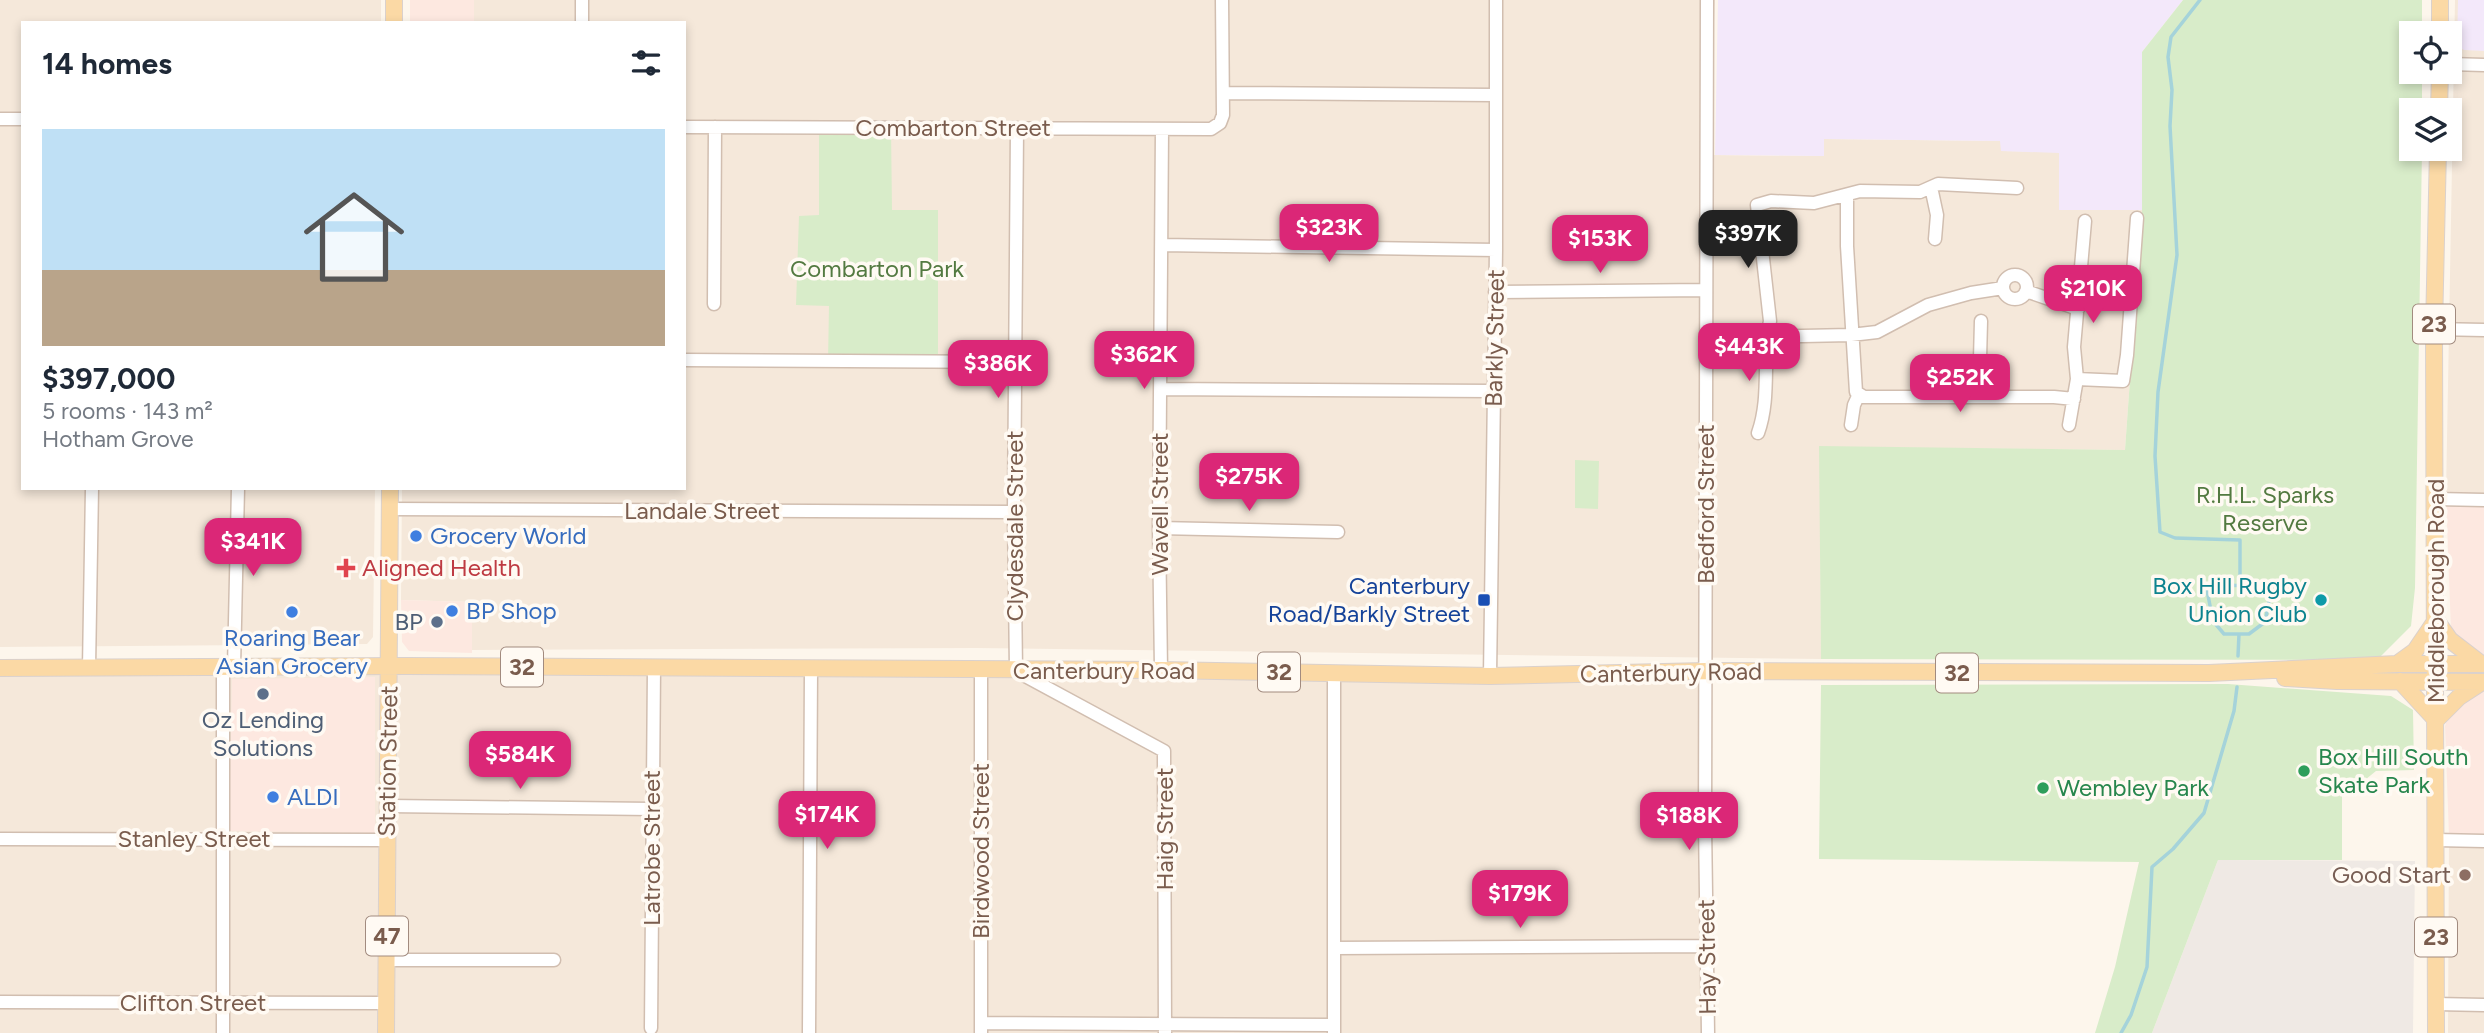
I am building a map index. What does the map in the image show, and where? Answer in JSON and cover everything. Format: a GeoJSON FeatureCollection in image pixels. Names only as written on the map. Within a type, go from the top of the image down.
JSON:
{"type":"FeatureCollection","features":[{"type":"Feature","properties":{"kind":"main road"},"geometry":{"type":"LineString","coordinates":[[394,0],[394,21]]}},
{"type":"Feature","properties":{"kind":"main road"},"geometry":{"type":"LineString","coordinates":[[2440,0],[2440,21]]}},
{"type":"Feature","properties":{"kind":"main road","name":"Middleborough Road"},"geometry":{"type":"LineString","coordinates":[[2436,1033],[2434,329],[2438,161]]}},
{"type":"Feature","properties":{"kind":"main road","name":"Station Street"},"geometry":{"type":"LineString","coordinates":[[386,1033],[390,490]]}},
{"type":"Feature","properties":{"kind":"main road"},"geometry":{"type":"LineString","coordinates":[[2397,664],[2415,651],[2436,620],[2450,640],[2482,664]]}},
{"type":"Feature","properties":{"kind":"main road","name":"Canterbury Road"},"geometry":{"type":"LineString","coordinates":[[0,668],[654,667],[1161,670],[1490,676],[1706,671],[2209,673],[2397,664],[2482,664]]}},
{"type":"Feature","properties":{"kind":"main road","name":"Canterbury Road"},"geometry":{"type":"LineString","coordinates":[[2209,673],[2337,681],[2483,682]]}},
{"type":"Feature","properties":{"kind":"main road"},"geometry":{"type":"LineString","coordinates":[[2400,681],[2436,720],[2459,696],[2483,682]]}},
{"type":"Feature","properties":{"kind":"street"},"geometry":{"type":"LineString","coordinates":[[582,0],[582,21]]}},
{"type":"Feature","properties":{"kind":"street"},"geometry":{"type":"LineString","coordinates":[[1222,0],[1223,93],[1495,95]]}},
{"type":"Feature","properties":{"kind":"street","name":"Barkly Street"},"geometry":{"type":"LineString","coordinates":[[1490,676],[1496,250],[1496,0]]}},
{"type":"Feature","properties":{"kind":"street","name":"Bedford Street"},"geometry":{"type":"LineString","coordinates":[[1706,671],[1707,0]]}},
{"type":"Feature","properties":{"kind":"street"},"geometry":{"type":"LineString","coordinates":[[2462,64],[2484,65]]}},
{"type":"Feature","properties":{"kind":"street","name":"Combarton Street"},"geometry":{"type":"LineString","coordinates":[[686,127],[1212,129],[1220,123],[1223,115],[1223,93]]}},
{"type":"Feature","properties":{"kind":"street"},"geometry":{"type":"LineString","coordinates":[[0,118],[21,119]]}},
{"type":"Feature","properties":{"kind":"street"},"geometry":{"type":"LineString","coordinates":[[714,304],[715,127]]}},
{"type":"Feature","properties":{"kind":"street","name":"Clydesdale Street"},"geometry":{"type":"LineString","coordinates":[[1016,671],[1014,512],[1017,128]]}},
{"type":"Feature","properties":{"kind":"street","name":"Wavell Street"},"geometry":{"type":"LineString","coordinates":[[1161,670],[1159,528],[1162,129]]}},
{"type":"Feature","properties":{"kind":"street"},"geometry":{"type":"LineString","coordinates":[[1758,433],[1764,416],[1766,337],[1770,321],[1757,205],[1771,201],[1814,204],[1860,191],[1920,192],[1938,184],[2017,188]]}},
{"type":"Feature","properties":{"kind":"street"},"geometry":{"type":"LineString","coordinates":[[1931,187],[1937,215],[1935,239]]}},
{"type":"Feature","properties":{"kind":"street"},"geometry":{"type":"LineString","coordinates":[[1847,196],[1847,246],[1856,392],[1864,397],[2054,397],[2074,400]]}},
{"type":"Feature","properties":{"kind":"street"},"geometry":{"type":"LineString","coordinates":[[2077,379],[2123,381],[2137,218]]}},
{"type":"Feature","properties":{"kind":"street"},"geometry":{"type":"LineString","coordinates":[[2069,425],[2077,379],[2074,347],[2085,221]]}},
{"type":"Feature","properties":{"kind":"street"},"geometry":{"type":"LineString","coordinates":[[1162,245],[1496,250]]}},
{"type":"Feature","properties":{"kind":"street"},"geometry":{"type":"LineString","coordinates":[[1706,345],[1766,337],[1877,332],[1928,305],[1971,293],[2003,288],[2008,278],[2016,276],[2025,281],[2026,291],[2078,309]]}},
{"type":"Feature","properties":{"kind":"street"},"geometry":{"type":"LineString","coordinates":[[1495,292],[1706,290]]}},
{"type":"Feature","properties":{"kind":"street"},"geometry":{"type":"LineString","coordinates":[[1979,397],[1981,321]]}},
{"type":"Feature","properties":{"kind":"street"},"geometry":{"type":"LineString","coordinates":[[2434,329],[2484,330]]}},
{"type":"Feature","properties":{"kind":"street"},"geometry":{"type":"LineString","coordinates":[[686,360],[1015,362]]}},
{"type":"Feature","properties":{"kind":"street"},"geometry":{"type":"LineString","coordinates":[[1160,389],[1494,391]]}},
{"type":"Feature","properties":{"kind":"street"},"geometry":{"type":"LineString","coordinates":[[1851,425],[1859,394]]}},
{"type":"Feature","properties":{"kind":"street"},"geometry":{"type":"LineString","coordinates":[[89,668],[92,490]]}},
{"type":"Feature","properties":{"kind":"street"},"geometry":{"type":"LineString","coordinates":[[223,1033],[222,839],[238,490]]}},
{"type":"Feature","properties":{"kind":"street"},"geometry":{"type":"LineString","coordinates":[[2436,499],[2484,500]]}},
{"type":"Feature","properties":{"kind":"street","name":"Landale Street"},"geometry":{"type":"LineString","coordinates":[[390,509],[1014,512]]}},
{"type":"Feature","properties":{"kind":"street"},"geometry":{"type":"LineString","coordinates":[[1159,528],[1338,532]]}},
{"type":"Feature","properties":{"kind":"street","name":"Latrobe Street"},"geometry":{"type":"LineString","coordinates":[[651,1028],[654,667]]}},
{"type":"Feature","properties":{"kind":"street"},"geometry":{"type":"LineString","coordinates":[[809,1033],[811,669]]}},
{"type":"Feature","properties":{"kind":"street","name":"Birdwood Street"},"geometry":{"type":"LineString","coordinates":[[981,670],[981,1028]]}},
{"type":"Feature","properties":{"kind":"street","name":"Haig Street"},"geometry":{"type":"LineString","coordinates":[[1016,671],[1164,751],[1165,1029]]}},
{"type":"Feature","properties":{"kind":"street","name":"Hay Street"},"geometry":{"type":"LineString","coordinates":[[1706,671],[1709,1033]]}},
{"type":"Feature","properties":{"kind":"street"},"geometry":{"type":"LineString","coordinates":[[981,1028],[1334,1029],[1334,673]]}},
{"type":"Feature","properties":{"kind":"street"},"geometry":{"type":"LineString","coordinates":[[388,806],[652,809]]}},
{"type":"Feature","properties":{"kind":"street","name":"Stanley Street"},"geometry":{"type":"LineString","coordinates":[[0,839],[388,840]]}},
{"type":"Feature","properties":{"kind":"street"},"geometry":{"type":"LineString","coordinates":[[2436,840],[2484,841]]}},
{"type":"Feature","properties":{"kind":"street"},"geometry":{"type":"LineString","coordinates":[[1334,948],[1707,946]]}},
{"type":"Feature","properties":{"kind":"street"},"geometry":{"type":"LineString","coordinates":[[387,960],[554,960]]}},
{"type":"Feature","properties":{"kind":"street","name":"Clifton Street"},"geometry":{"type":"LineString","coordinates":[[0,1002],[386,1003]]}},
{"type":"Feature","properties":{"kind":"street"},"geometry":{"type":"LineString","coordinates":[[2436,1004],[2484,1005]]}},
{"type":"Feature","properties":{"kind":"shaded area"},"geometry":{"type":"Polygon","coordinates":[[[0,0],[381,0],[381,21],[21,21],[21,490],[375,490],[373,637],[367,644],[0,647],[0,0]]]}},
{"type":"Feature","properties":{"kind":"shaded area"},"geometry":{"type":"Polygon","coordinates":[[[410,0],[474,0],[474,21],[410,21],[410,0]]]}},
{"type":"Feature","properties":{"kind":"shaded area"},"geometry":{"type":"Polygon","coordinates":[[[474,0],[1715,0],[1708,155],[1823,156],[1824,139],[2001,141],[2001,151],[2059,152],[2059,210],[2142,210],[2125,450],[1820,447],[1821,659],[976,648],[472,650],[472,602],[401,600],[402,490],[686,490],[686,21],[474,21],[474,0]]]}},
{"type":"Feature","properties":{"kind":"shaded area"},"geometry":{"type":"Polygon","coordinates":[[[1718,0],[2183,0],[2142,52],[2142,210],[2059,210],[2059,153],[2001,151],[2000,141],[1824,139],[1824,156],[1715,155],[1718,0]]]}},
{"type":"Feature","properties":{"kind":"shaded area"},"geometry":{"type":"Polygon","coordinates":[[[2455,0],[2484,0],[2484,496],[2446,495],[2452,161],[2462,161],[2462,98],[2453,98],[2453,84],[2462,84],[2462,21],[2455,21],[2455,0]]]}},
{"type":"Feature","properties":{"kind":"shaded area"},"geometry":{"type":"Polygon","coordinates":[[[2458,0],[2484,0],[2484,51],[2462,49],[2462,21],[2458,21],[2458,0]]]}},
{"type":"Feature","properties":{"kind":"shaded area"},"geometry":{"type":"Polygon","coordinates":[[[2446,495],[2484,496],[2484,659],[2451,631],[2446,495]]]}},
{"type":"Feature","properties":{"kind":"shaded area","name":"BP"},"geometry":{"type":"Polygon","coordinates":[[[401,600],[472,602],[472,653],[409,651],[402,642],[401,600]]]}},
{"type":"Feature","properties":{"kind":"shaded area"},"geometry":{"type":"Polygon","coordinates":[[[1706,671],[1705,1033],[0,1033],[0,674],[1706,671]]]}},
{"type":"Feature","properties":{"kind":"shaded area"},"geometry":{"type":"Polygon","coordinates":[[[375,677],[375,833],[229,831],[232,679],[375,677]]]}},
{"type":"Feature","properties":{"kind":"shaded area"},"geometry":{"type":"Polygon","coordinates":[[[2477,690],[2484,690],[2484,836],[2449,836],[2445,726],[2451,709],[2477,690]]]}},
{"type":"Feature","properties":{"kind":"shaded area"},"geometry":{"type":"Polygon","coordinates":[[[2449,836],[2484,836],[2484,1033],[2448,1033],[2449,836]]]}},
{"type":"Feature","properties":{"kind":"shaded area"},"geometry":{"type":"Polygon","coordinates":[[[2218,860],[2415,861],[2413,1033],[2152,1033],[2218,860]]]}},
{"type":"Feature","properties":{"kind":"green space","name":"R.H.L. Sparks Reserve"},"geometry":{"type":"Polygon","coordinates":[[[2183,0],[2422,0],[2422,21],[2399,21],[2399,84],[2422,84],[2422,98],[2399,98],[2399,161],[2422,161],[2415,588],[2411,626],[2377,660],[1821,659],[1819,446],[2125,450],[2142,210],[2142,52],[2183,0]]]}},
{"type":"Feature","properties":{"kind":"green space","name":"Combarton Park"},"geometry":{"type":"Polygon","coordinates":[[[819,128],[891,128],[892,210],[938,210],[938,361],[828,361],[829,306],[796,305],[799,216],[819,215],[819,128]]]}},
{"type":"Feature","properties":{"kind":"green space"},"geometry":{"type":"Polygon","coordinates":[[[1575,460],[1599,461],[1598,509],[1575,508],[1575,460]]]}},
{"type":"Feature","properties":{"kind":"green space"},"geometry":{"type":"Polygon","coordinates":[[[2228,684],[2391,696],[2413,710],[2414,770],[2376,771],[2355,788],[2342,788],[2342,860],[2218,860],[2152,1033],[2095,1033],[2115,967],[2139,862],[1819,859],[1821,685],[2228,684]]]}},
{"type":"Feature","properties":{"kind":"waterway"},"geometry":{"type":"LineString","coordinates":[[2200,0],[2171,37],[2168,57],[2172,90],[2170,126],[2177,255],[2158,392],[2155,456],[2160,532],[2175,538],[2240,540],[2240,585]]}},
{"type":"Feature","properties":{"kind":"waterway"},"geometry":{"type":"LineString","coordinates":[[2206,585],[2272,586],[2265,622],[2249,634],[2224,634],[2213,621],[2206,585]]}},
{"type":"Feature","properties":{"kind":"waterway"},"geometry":{"type":"LineString","coordinates":[[2238,656],[2239,634]]}},
{"type":"Feature","properties":{"kind":"waterway"},"geometry":{"type":"LineString","coordinates":[[2121,1033],[2131,1015],[2147,967],[2152,867],[2173,849],[2204,813],[2234,711],[2237,687]]}},
{"type":"Feature","properties":{"kind":"place","name":"Grocery World"},"geometry":{"type":"Point","coordinates":[416,536]}},
{"type":"Feature","properties":{"kind":"place","name":"Aligned Health"},"geometry":{"type":"Point","coordinates":[346,568]}},
{"type":"Feature","properties":{"kind":"place","name":"Canterbury Road/Barkly Street"},"geometry":{"type":"Point","coordinates":[1484,600]}},
{"type":"Feature","properties":{"kind":"place","name":"Box Hill Rugby Union Club"},"geometry":{"type":"Point","coordinates":[2321,600]}},
{"type":"Feature","properties":{"kind":"place","name":"BP Shop"},"geometry":{"type":"Point","coordinates":[452,611]}},
{"type":"Feature","properties":{"kind":"place","name":"Roaring Bear Asian Grocery"},"geometry":{"type":"Point","coordinates":[292,612]}},
{"type":"Feature","properties":{"kind":"place","name":"BP"},"geometry":{"type":"Point","coordinates":[437,622]}},
{"type":"Feature","properties":{"kind":"place","name":"Oz Lending Solutions"},"geometry":{"type":"Point","coordinates":[263,694]}},
{"type":"Feature","properties":{"kind":"place","name":"Box Hill South Skate Park"},"geometry":{"type":"Point","coordinates":[2304,771]}},
{"type":"Feature","properties":{"kind":"place","name":"Wembley Park"},"geometry":{"type":"Point","coordinates":[2043,788]}},
{"type":"Feature","properties":{"kind":"place","name":"ALDI"},"geometry":{"type":"Point","coordinates":[273,797]}},
{"type":"Feature","properties":{"kind":"place","name":"Good Start"},"geometry":{"type":"Point","coordinates":[2465,875]}}]}
